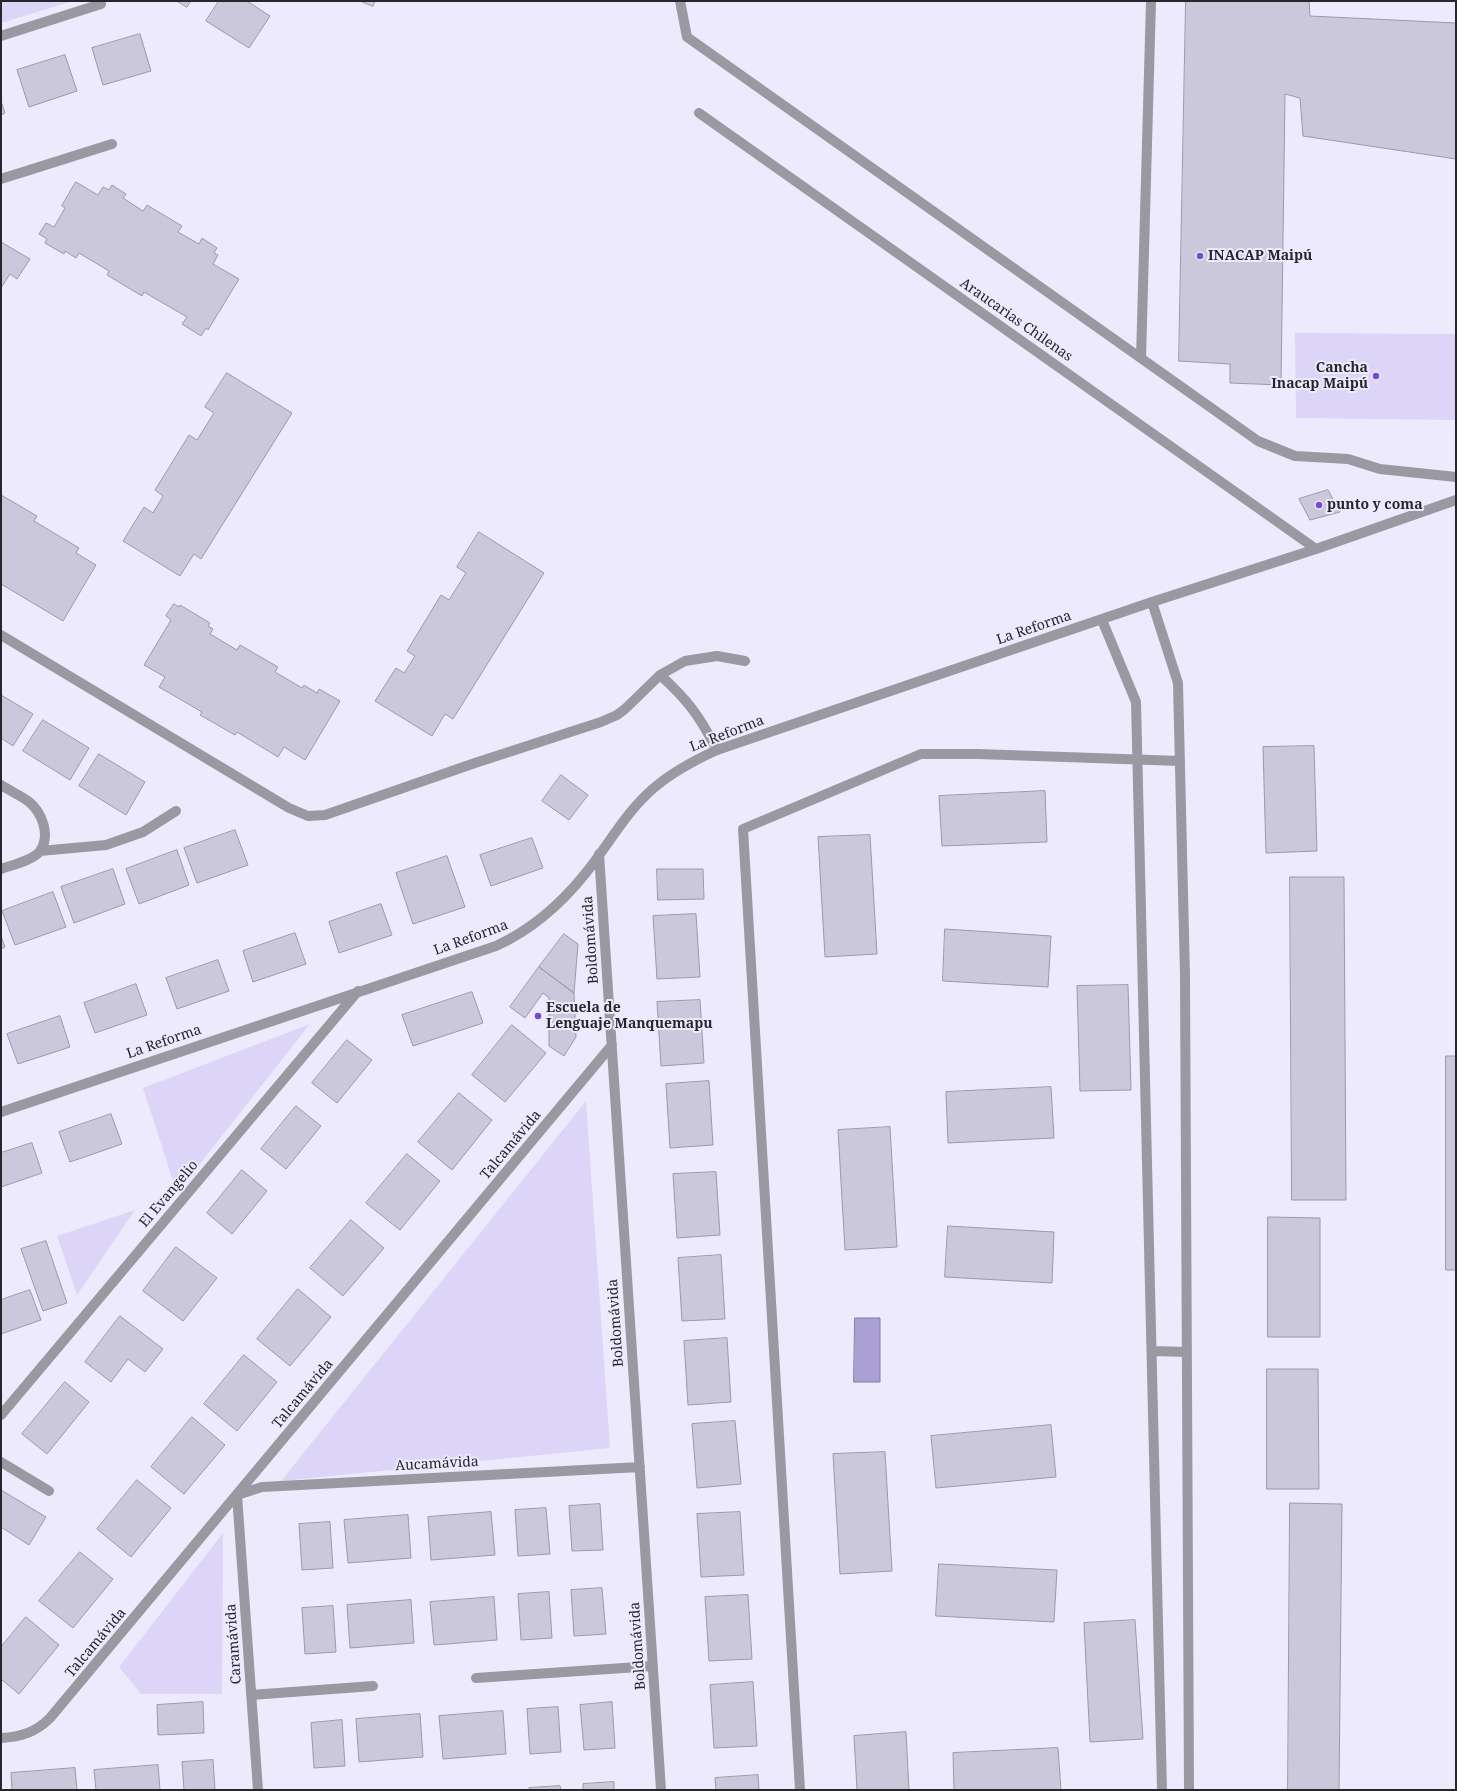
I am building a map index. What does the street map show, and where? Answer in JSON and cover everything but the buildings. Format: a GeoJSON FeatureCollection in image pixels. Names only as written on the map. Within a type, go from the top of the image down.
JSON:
{"type":"FeatureCollection","features":[{"type":"Feature","properties":{"kind":"street"},"geometry":{"type":"LineString","coordinates":[[680,1],[687,37],[1258,441],[1295,456],[1348,459],[1380,469],[1456,477]]}},
{"type":"Feature","properties":{"kind":"street"},"geometry":{"type":"LineString","coordinates":[[1141,358],[1151,1]]}},
{"type":"Feature","properties":{"kind":"street"},"geometry":{"type":"LineString","coordinates":[[1,36],[99,2]]}},
{"type":"Feature","properties":{"kind":"street","name":"Araucarias Chilenas"},"geometry":{"type":"LineString","coordinates":[[699,113],[1316,549]]}},
{"type":"Feature","properties":{"kind":"street"},"geometry":{"type":"LineString","coordinates":[[1,179],[112,144]]}},
{"type":"Feature","properties":{"kind":"street","name":"La Reforma"},"geometry":{"type":"LineString","coordinates":[[1,1112],[358,991],[496,946],[513,938],[528,929],[550,912],[585,875],[599,854],[634,809],[654,788],[697,758],[1152,602],[1316,549],[1456,500]]}},
{"type":"Feature","properties":{"kind":"street"},"geometry":{"type":"LineString","coordinates":[[1152,602],[1178,683],[1185,976],[1189,1790]]}},
{"type":"Feature","properties":{"kind":"street"},"geometry":{"type":"LineString","coordinates":[[1102,620],[1136,702],[1162,1790]]}},
{"type":"Feature","properties":{"kind":"street"},"geometry":{"type":"LineString","coordinates":[[1,635],[289,808],[308,816],[325,815],[475,763],[601,722],[617,715],[631,705],[660,675],[685,661],[717,656],[745,661]]}},
{"type":"Feature","properties":{"kind":"street"},"geometry":{"type":"LineString","coordinates":[[660,675],[679,691],[693,708],[718,750]]}},
{"type":"Feature","properties":{"kind":"street"},"geometry":{"type":"LineString","coordinates":[[800,1790],[743,828],[921,754],[1180,762]]}},
{"type":"Feature","properties":{"kind":"street"},"geometry":{"type":"LineString","coordinates":[[1,785],[29,801],[41,816],[46,832],[40,851]]}},
{"type":"Feature","properties":{"kind":"street"},"geometry":{"type":"LineString","coordinates":[[1,869],[27,860],[40,851],[106,845],[143,832],[176,811]]}},
{"type":"Feature","properties":{"kind":"street","name":"Boldomávida"},"geometry":{"type":"LineString","coordinates":[[599,854],[661,1790]]}},
{"type":"Feature","properties":{"kind":"street","name":"El Evangelio"},"geometry":{"type":"LineString","coordinates":[[1,1415],[358,991]]}},
{"type":"Feature","properties":{"kind":"street","name":"Talcamávida"},"geometry":{"type":"LineString","coordinates":[[1,1738],[22,1736],[34,1731],[50,1718],[612,1045]]}},
{"type":"Feature","properties":{"kind":"street"},"geometry":{"type":"LineString","coordinates":[[1152,1351],[1187,1352]]}},
{"type":"Feature","properties":{"kind":"street"},"geometry":{"type":"LineString","coordinates":[[1,1462],[49,1491]]}},
{"type":"Feature","properties":{"kind":"street","name":"Aucamávida"},"geometry":{"type":"LineString","coordinates":[[237,1495],[262,1487],[640,1467]]}},
{"type":"Feature","properties":{"kind":"street","name":"Caramávida"},"geometry":{"type":"LineString","coordinates":[[237,1495],[258,1790]]}},
{"type":"Feature","properties":{"kind":"street"},"geometry":{"type":"LineString","coordinates":[[476,1678],[653,1666]]}},
{"type":"Feature","properties":{"kind":"street"},"geometry":{"type":"LineString","coordinates":[[251,1695],[373,1686]]}},
{"type":"Feature","properties":{"kind":"shaded area"},"geometry":{"type":"Polygon","coordinates":[[[1,1],[73,1],[1,23],[1,1]]]}},
{"type":"Feature","properties":{"kind":"shaded area","name":"Cancha Inacap Maipú"},"geometry":{"type":"Polygon","coordinates":[[[1295,333],[1456,334],[1456,420],[1296,418],[1295,333]]]}},
{"type":"Feature","properties":{"kind":"shaded area"},"geometry":{"type":"Polygon","coordinates":[[[310,1024],[177,1193],[143,1088],[310,1024]]]}},
{"type":"Feature","properties":{"kind":"shaded area"},"geometry":{"type":"Polygon","coordinates":[[[586,1101],[610,1448],[281,1481],[586,1101]]]}},
{"type":"Feature","properties":{"kind":"shaded area"},"geometry":{"type":"Polygon","coordinates":[[[135,1210],[77,1295],[57,1236],[135,1210]]]}},
{"type":"Feature","properties":{"kind":"shaded area"},"geometry":{"type":"Polygon","coordinates":[[[855,1318],[880,1318],[880,1382],[854,1382],[855,1318]]]}},
{"type":"Feature","properties":{"kind":"shaded area"},"geometry":{"type":"Polygon","coordinates":[[[223,1533],[222,1694],[141,1694],[119,1667],[223,1533]]]}},
{"type":"Feature","properties":{"kind":"place","name":"INACAP Maipú"},"geometry":{"type":"Point","coordinates":[1200,256]}},
{"type":"Feature","properties":{"kind":"place","name":"Cancha Inacap Maipú"},"geometry":{"type":"Point","coordinates":[1376,376]}},
{"type":"Feature","properties":{"kind":"place","name":"punto y coma"},"geometry":{"type":"Point","coordinates":[1319,505]}},
{"type":"Feature","properties":{"kind":"place","name":"Escuela de Lenguaje Manquemapu"},"geometry":{"type":"Point","coordinates":[538,1016]}}]}
